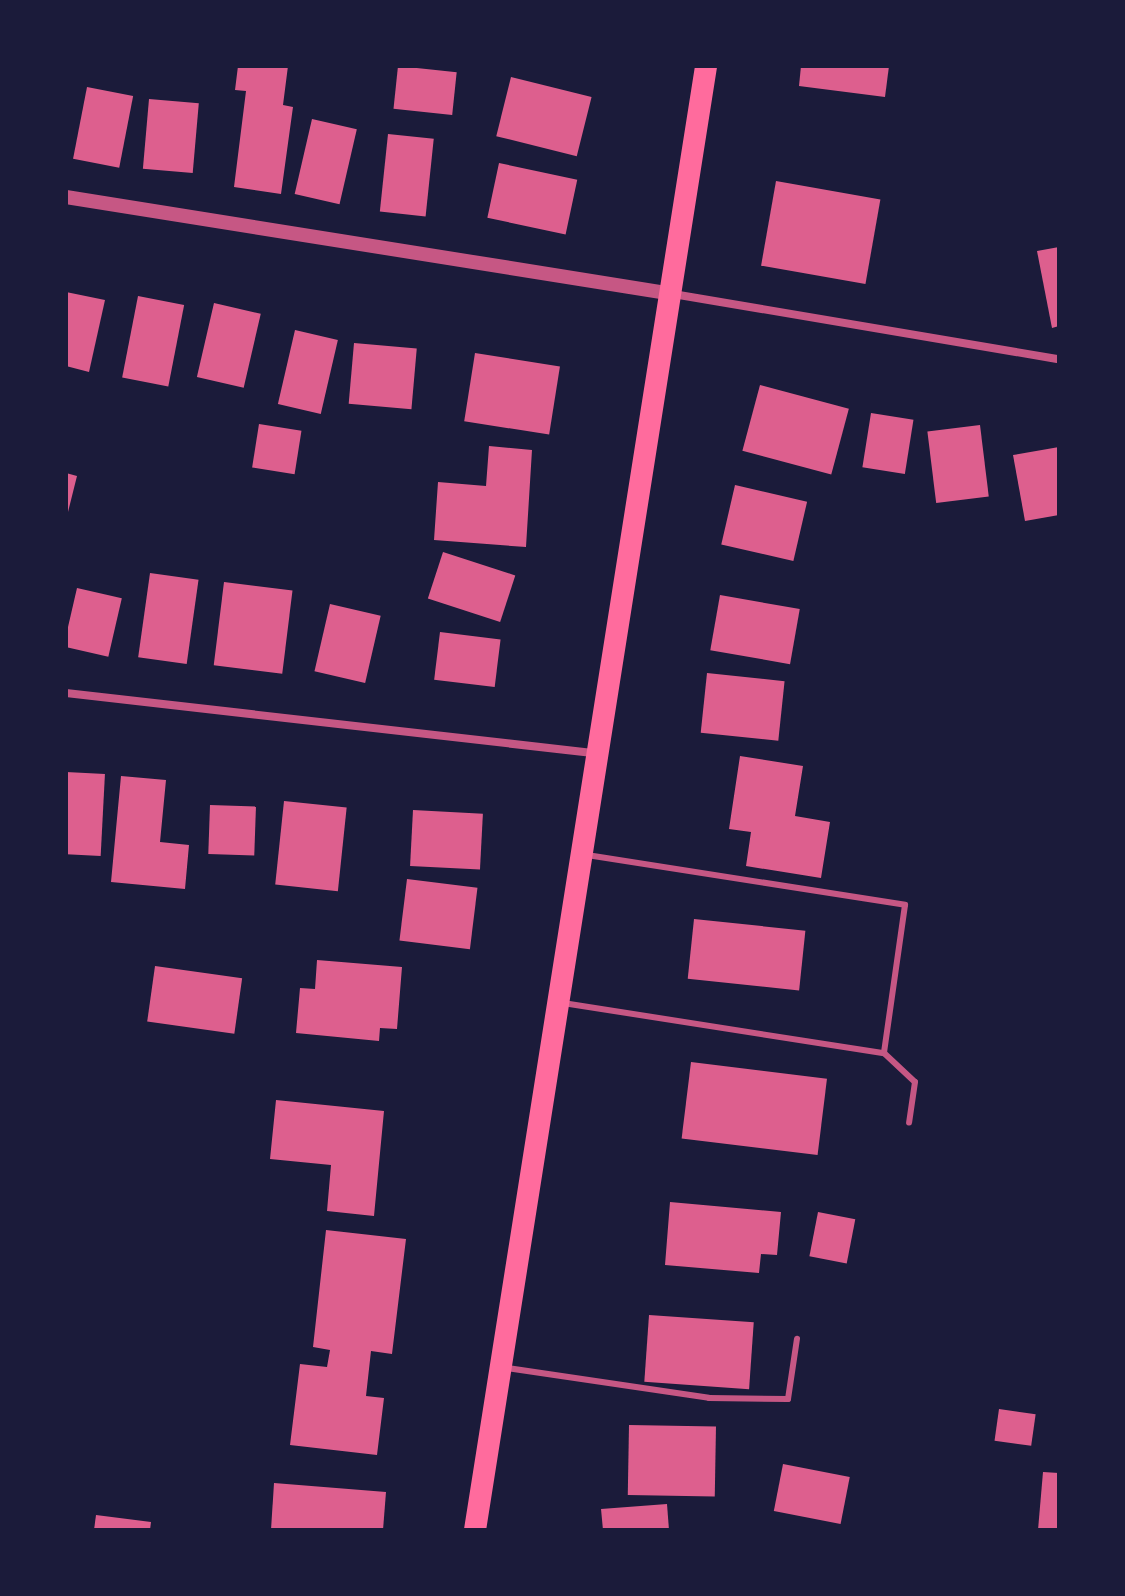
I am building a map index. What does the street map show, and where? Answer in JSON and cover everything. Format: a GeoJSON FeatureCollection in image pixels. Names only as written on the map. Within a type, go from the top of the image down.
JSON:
{"type":"FeatureCollection","features":[{"type":"Feature","properties":{"kind":"highway"},"geometry":{"type":"LineString","coordinates":[[475,1530],[593,753],[706,66]]}},
{"type":"Feature","properties":{"kind":"street"},"geometry":{"type":"LineString","coordinates":[[66,197],[1059,359]]}},
{"type":"Feature","properties":{"kind":"street"},"geometry":{"type":"LineString","coordinates":[[66,693],[593,753]]}},
{"type":"Feature","properties":{"kind":"lane"},"geometry":{"type":"LineString","coordinates":[[580,853],[905,905],[884,1053]]}},
{"type":"Feature","properties":{"kind":"lane"},"geometry":{"type":"LineString","coordinates":[[554,1002],[884,1053],[915,1082],[909,1123]]}},
{"type":"Feature","properties":{"kind":"lane"},"geometry":{"type":"LineString","coordinates":[[499,1366],[709,1398],[788,1399],[797,1339]]}},
{"type":"Feature","properties":{"kind":"building"},"geometry":{"type":"Polygon","coordinates":[[[238,66],[288,66],[283,105],[293,107],[281,194],[234,187],[246,91],[235,90],[238,66]]]}},
{"type":"Feature","properties":{"kind":"building"},"geometry":{"type":"Polygon","coordinates":[[[398,66],[457,72],[452,115],[394,109],[398,66]]]}},
{"type":"Feature","properties":{"kind":"building"},"geometry":{"type":"Polygon","coordinates":[[[801,66],[889,66],[885,97],[799,86],[801,66]]]}},
{"type":"Feature","properties":{"kind":"building"},"geometry":{"type":"Polygon","coordinates":[[[511,77],[592,97],[577,156],[496,136],[511,77]]]}},
{"type":"Feature","properties":{"kind":"building"},"geometry":{"type":"Polygon","coordinates":[[[87,87],[133,96],[119,168],[73,159],[87,87]]]}},
{"type":"Feature","properties":{"kind":"building"},"geometry":{"type":"Polygon","coordinates":[[[149,99],[199,103],[193,173],[143,169],[149,99]]]}},
{"type":"Feature","properties":{"kind":"building"},"geometry":{"type":"Polygon","coordinates":[[[312,119],[357,129],[339,204],[295,194],[312,119]]]}},
{"type":"Feature","properties":{"kind":"building"},"geometry":{"type":"Polygon","coordinates":[[[388,134],[434,139],[426,216],[380,212],[388,134]]]}},
{"type":"Feature","properties":{"kind":"building"},"geometry":{"type":"Polygon","coordinates":[[[499,163],[577,180],[566,234],[487,218],[499,163]]]}},
{"type":"Feature","properties":{"kind":"building"},"geometry":{"type":"Polygon","coordinates":[[[776,181],[880,199],[865,284],[761,266],[776,181]]]}},
{"type":"Feature","properties":{"kind":"building"},"geometry":{"type":"Polygon","coordinates":[[[1059,247],[1059,326],[1052,328],[1037,251],[1059,247]]]}},
{"type":"Feature","properties":{"kind":"building"},"geometry":{"type":"Polygon","coordinates":[[[66,292],[105,300],[89,372],[66,366],[66,292]]]}},
{"type":"Feature","properties":{"kind":"building"},"geometry":{"type":"Polygon","coordinates":[[[138,296],[184,305],[168,386],[122,377],[138,296]]]}},
{"type":"Feature","properties":{"kind":"building"},"geometry":{"type":"Polygon","coordinates":[[[214,303],[261,314],[244,388],[197,377],[214,303]]]}},
{"type":"Feature","properties":{"kind":"building"},"geometry":{"type":"Polygon","coordinates":[[[295,330],[338,340],[321,414],[278,404],[295,330]]]}},
{"type":"Feature","properties":{"kind":"building"},"geometry":{"type":"Polygon","coordinates":[[[354,343],[417,348],[411,409],[349,404],[354,343]]]}},
{"type":"Feature","properties":{"kind":"building"},"geometry":{"type":"Polygon","coordinates":[[[475,353],[560,366],[549,435],[464,421],[475,353]]]}},
{"type":"Feature","properties":{"kind":"building"},"geometry":{"type":"Polygon","coordinates":[[[760,385],[849,409],[831,474],[742,451],[760,385]]]}},
{"type":"Feature","properties":{"kind":"building"},"geometry":{"type":"Polygon","coordinates":[[[871,413],[913,420],[905,474],[862,467],[871,413]]]}},
{"type":"Feature","properties":{"kind":"building"},"geometry":{"type":"Polygon","coordinates":[[[259,424],[301,431],[295,474],[252,467],[259,424]]]}},
{"type":"Feature","properties":{"kind":"building"},"geometry":{"type":"Polygon","coordinates":[[[980,425],[989,496],[936,503],[927,431],[980,425]]]}},
{"type":"Feature","properties":{"kind":"building"},"geometry":{"type":"Polygon","coordinates":[[[489,446],[532,450],[526,547],[434,540],[438,482],[486,486],[489,446]]]}},
{"type":"Feature","properties":{"kind":"building"},"geometry":{"type":"Polygon","coordinates":[[[1059,447],[1059,515],[1025,521],[1013,455],[1059,447]]]}},
{"type":"Feature","properties":{"kind":"building"},"geometry":{"type":"Polygon","coordinates":[[[66,473],[77,476],[67,516],[66,516],[66,473]]]}},
{"type":"Feature","properties":{"kind":"building"},"geometry":{"type":"Polygon","coordinates":[[[735,485],[807,502],[793,561],[721,544],[735,485]]]}},
{"type":"Feature","properties":{"kind":"building"},"geometry":{"type":"Polygon","coordinates":[[[443,552],[515,575],[500,622],[428,599],[443,552]]]}},
{"type":"Feature","properties":{"kind":"building"},"geometry":{"type":"Polygon","coordinates":[[[150,573],[199,580],[187,664],[138,657],[150,573]]]}},
{"type":"Feature","properties":{"kind":"building"},"geometry":{"type":"Polygon","coordinates":[[[224,582],[292,590],[282,674],[214,665],[224,582]]]}},
{"type":"Feature","properties":{"kind":"building"},"geometry":{"type":"Polygon","coordinates":[[[77,588],[122,598],[108,657],[66,647],[77,588]]]}},
{"type":"Feature","properties":{"kind":"building"},"geometry":{"type":"Polygon","coordinates":[[[720,595],[800,609],[790,664],[710,650],[720,595]]]}},
{"type":"Feature","properties":{"kind":"building"},"geometry":{"type":"Polygon","coordinates":[[[330,604],[381,616],[365,683],[314,671],[330,604]]]}},
{"type":"Feature","properties":{"kind":"building"},"geometry":{"type":"Polygon","coordinates":[[[440,632],[501,639],[495,687],[434,680],[440,632]]]}},
{"type":"Feature","properties":{"kind":"building"},"geometry":{"type":"Polygon","coordinates":[[[707,673],[785,681],[778,741],[701,733],[707,673]]]}},
{"type":"Feature","properties":{"kind":"building"},"geometry":{"type":"Polygon","coordinates":[[[740,756],[803,766],[795,816],[830,822],[821,878],[746,866],[751,832],[729,829],[740,756]]]}},
{"type":"Feature","properties":{"kind":"building"},"geometry":{"type":"Polygon","coordinates":[[[66,772],[105,774],[101,856],[66,854],[66,772]]]}},
{"type":"Feature","properties":{"kind":"building"},"geometry":{"type":"Polygon","coordinates":[[[121,776],[166,780],[160,842],[189,845],[185,889],[111,882],[121,776]]]}},
{"type":"Feature","properties":{"kind":"building"},"geometry":{"type":"Polygon","coordinates":[[[284,801],[347,808],[338,891],[275,885],[284,801]]]}},
{"type":"Feature","properties":{"kind":"building"},"geometry":{"type":"Polygon","coordinates":[[[210,805],[256,807],[254,856],[208,854],[210,805]]]}},
{"type":"Feature","properties":{"kind":"building"},"geometry":{"type":"Polygon","coordinates":[[[413,810],[483,814],[480,870],[410,866],[413,810]]]}},
{"type":"Feature","properties":{"kind":"building"},"geometry":{"type":"Polygon","coordinates":[[[407,879],[477,888],[470,949],[399,941],[407,879]]]}},
{"type":"Feature","properties":{"kind":"building"},"geometry":{"type":"Polygon","coordinates":[[[694,919],[805,931],[799,990],[688,979],[694,919]]]}},
{"type":"Feature","properties":{"kind":"building"},"geometry":{"type":"Polygon","coordinates":[[[317,960],[402,967],[397,1029],[380,1028],[379,1041],[296,1033],[300,988],[315,989],[317,960]]]}},
{"type":"Feature","properties":{"kind":"building"},"geometry":{"type":"Polygon","coordinates":[[[155,966],[242,978],[234,1034],[147,1021],[155,966]]]}},
{"type":"Feature","properties":{"kind":"building"},"geometry":{"type":"Polygon","coordinates":[[[691,1062],[827,1079],[818,1155],[682,1138],[691,1062]]]}},
{"type":"Feature","properties":{"kind":"building"},"geometry":{"type":"Polygon","coordinates":[[[276,1100],[384,1111],[374,1216],[327,1211],[331,1165],[270,1159],[276,1100]]]}},
{"type":"Feature","properties":{"kind":"building"},"geometry":{"type":"Polygon","coordinates":[[[670,1202],[781,1212],[777,1255],[761,1254],[759,1273],[665,1265],[670,1202]]]}},
{"type":"Feature","properties":{"kind":"building"},"geometry":{"type":"Polygon","coordinates":[[[818,1212],[855,1219],[847,1263],[809,1256],[818,1212]]]}},
{"type":"Feature","properties":{"kind":"building"},"geometry":{"type":"Polygon","coordinates":[[[326,1230],[406,1239],[392,1354],[371,1351],[366,1396],[384,1398],[377,1455],[290,1445],[300,1364],[327,1367],[330,1350],[313,1347],[326,1230]]]}},
{"type":"Feature","properties":{"kind":"building"},"geometry":{"type":"Polygon","coordinates":[[[649,1315],[754,1322],[749,1389],[644,1382],[649,1315]]]}},
{"type":"Feature","properties":{"kind":"building"},"geometry":{"type":"Polygon","coordinates":[[[999,1409],[1036,1414],[1031,1446],[995,1441],[999,1409]]]}},
{"type":"Feature","properties":{"kind":"building"},"geometry":{"type":"Polygon","coordinates":[[[629,1425],[716,1427],[715,1497],[628,1495],[629,1425]]]}},
{"type":"Feature","properties":{"kind":"building"},"geometry":{"type":"Polygon","coordinates":[[[783,1464],[850,1477],[841,1524],[774,1511],[783,1464]]]}},
{"type":"Feature","properties":{"kind":"building"},"geometry":{"type":"Polygon","coordinates":[[[1043,1472],[1059,1473],[1059,1530],[1038,1530],[1043,1472]]]}},
{"type":"Feature","properties":{"kind":"building"},"geometry":{"type":"Polygon","coordinates":[[[274,1483],[386,1492],[383,1530],[271,1530],[274,1483]]]}},
{"type":"Feature","properties":{"kind":"building"},"geometry":{"type":"Polygon","coordinates":[[[667,1504],[669,1530],[603,1530],[601,1509],[667,1504]]]}},
{"type":"Feature","properties":{"kind":"building"},"geometry":{"type":"Polygon","coordinates":[[[96,1515],[151,1522],[150,1530],[94,1530],[96,1515]]]}}]}
